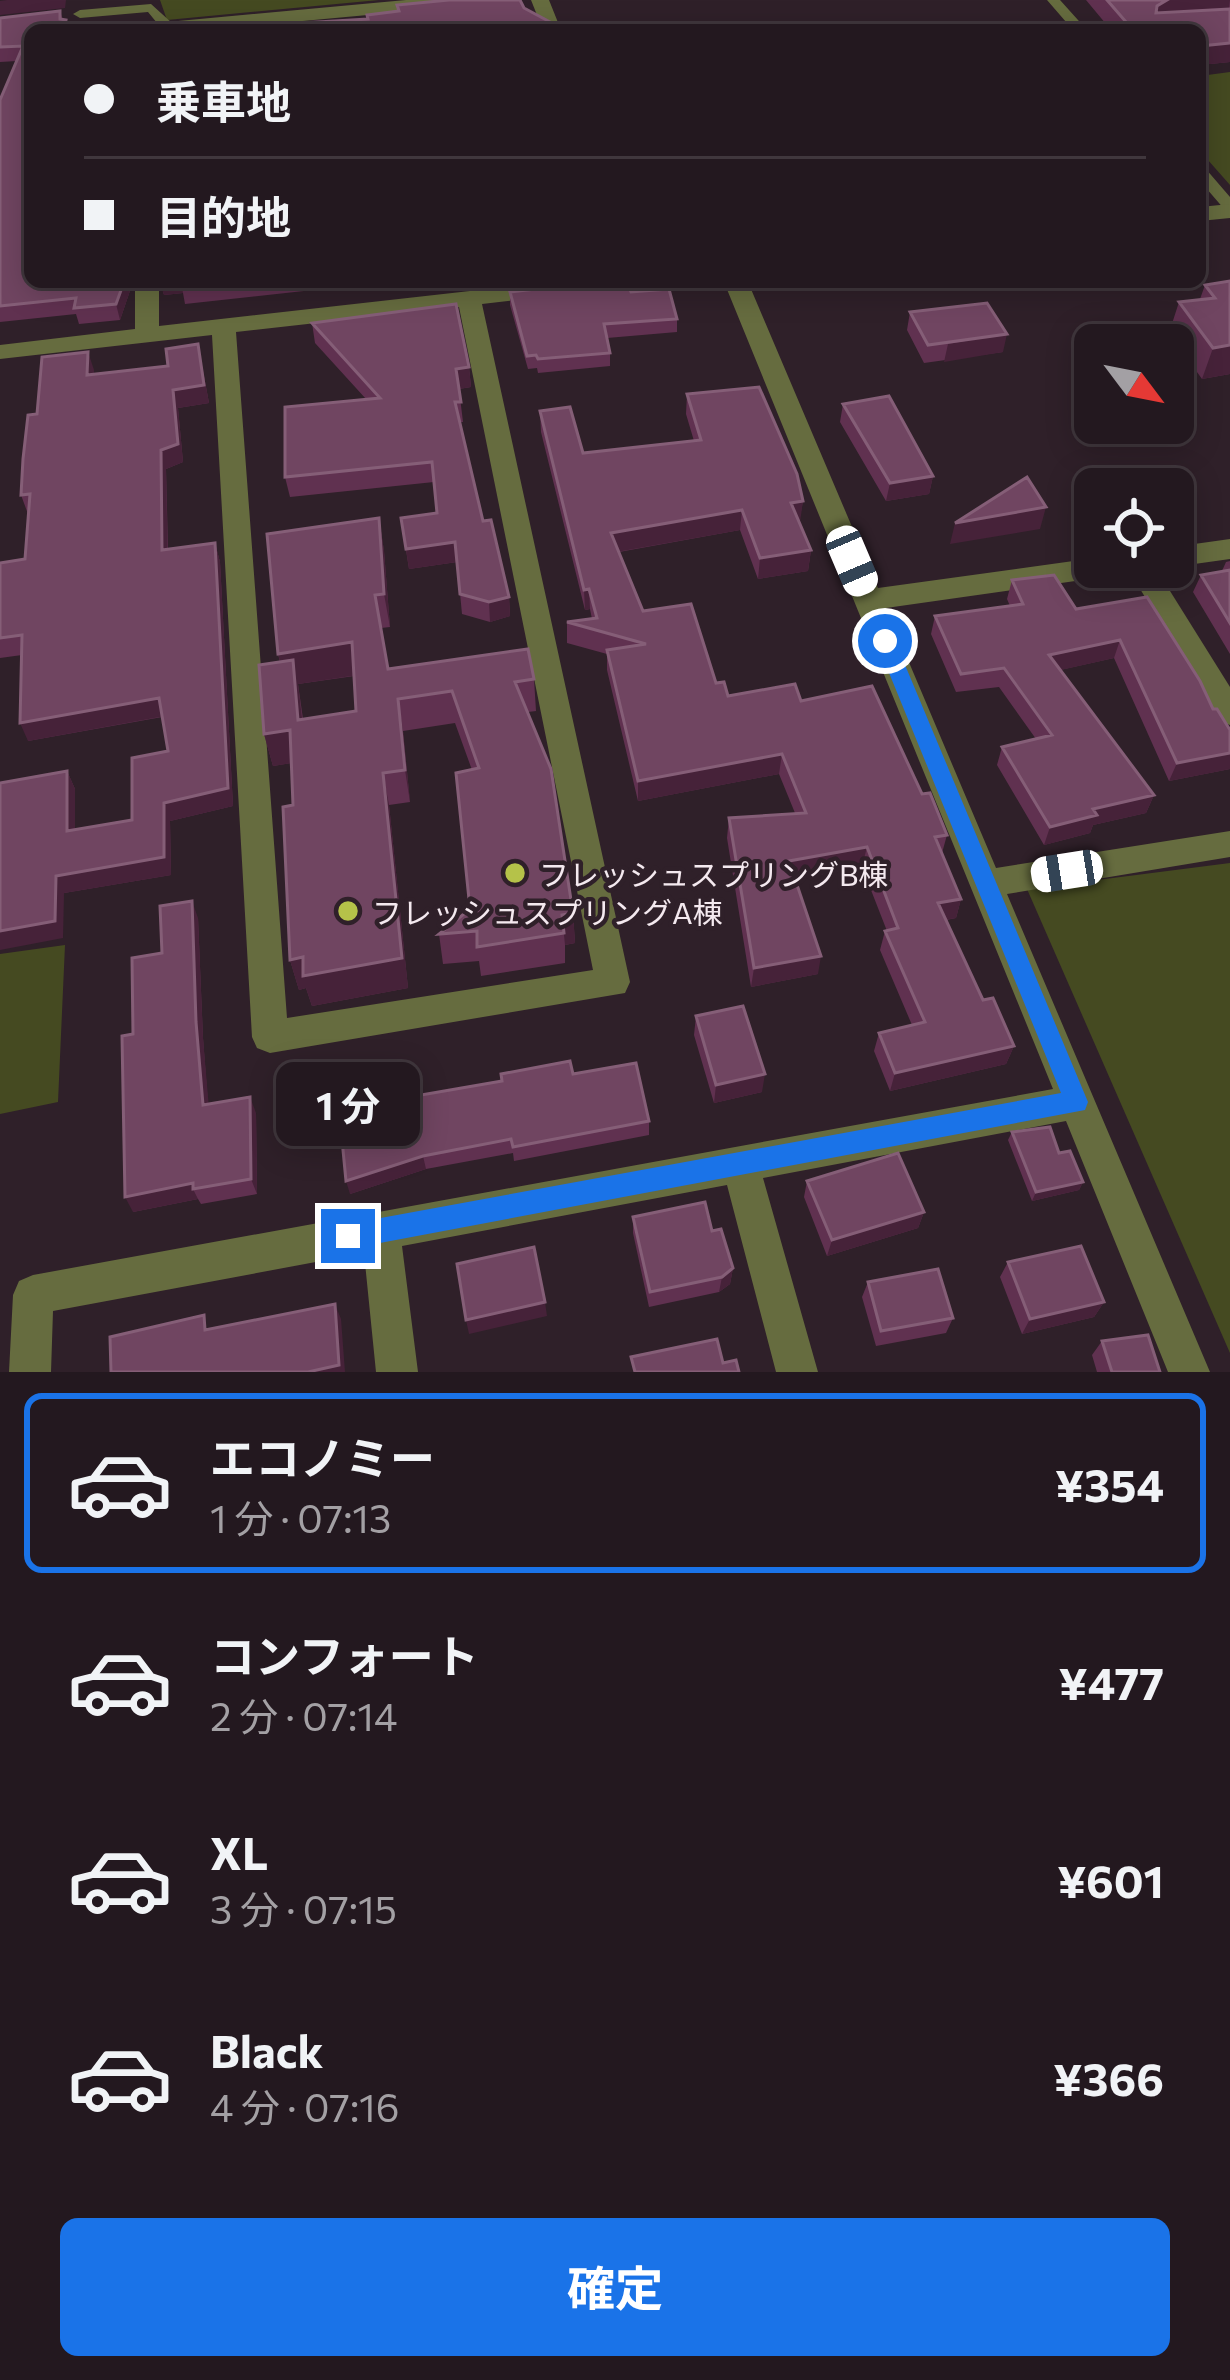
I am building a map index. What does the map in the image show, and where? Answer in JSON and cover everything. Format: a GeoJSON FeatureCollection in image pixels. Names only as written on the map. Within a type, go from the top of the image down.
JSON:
{"type":"FeatureCollection","features":[{"type":"Feature","properties":{"kind":"street"},"geometry":{"type":"LineString","coordinates":[[250,24],[344,20],[465,0]]}},
{"type":"Feature","properties":{"kind":"street"},"geometry":{"type":"LineString","coordinates":[[147,288],[147,335]]}},
{"type":"Feature","properties":{"kind":"street"},"geometry":{"type":"LineString","coordinates":[[0,352],[224,327],[398,294],[469,298],[559,288]]}},
{"type":"Feature","properties":{"kind":"street"},"geometry":{"type":"LineString","coordinates":[[738,288],[1189,1372]]}},
{"type":"Feature","properties":{"kind":"street"},"geometry":{"type":"LineString","coordinates":[[224,327],[270,1037],[613,982],[469,298]]}},
{"type":"Feature","properties":{"kind":"street"},"geometry":{"type":"LineString","coordinates":[[1194,554],[1230,549]]}},
{"type":"Feature","properties":{"kind":"street"},"geometry":{"type":"LineString","coordinates":[[868,600],[1074,571]]}},
{"type":"Feature","properties":{"kind":"street"},"geometry":{"type":"LineString","coordinates":[[1154,588],[1230,713]]}},
{"type":"Feature","properties":{"kind":"street"},"geometry":{"type":"LineString","coordinates":[[986,884],[1230,844]]}},
{"type":"Feature","properties":{"kind":"street"},"geometry":{"type":"LineString","coordinates":[[30,1372],[33,1295],[1076,1102]]}},
{"type":"Feature","properties":{"kind":"street"},"geometry":{"type":"LineString","coordinates":[[740,1164],[797,1372]]}},
{"type":"Feature","properties":{"kind":"street"},"geometry":{"type":"LineString","coordinates":[[380,1231],[397,1372]]}},
{"type":"Feature","properties":{"kind":"lane"},"geometry":{"type":"LineString","coordinates":[[1053,0],[1075,24]]}},
{"type":"Feature","properties":{"kind":"lane"},"geometry":{"type":"LineString","coordinates":[[60,16],[81,7],[151,8],[155,24]]}},
{"type":"Feature","properties":{"kind":"lane"},"geometry":{"type":"LineString","coordinates":[[1206,179],[1230,209]]}},
{"type":"Feature","properties":{"kind":"green space"},"geometry":{"type":"Polygon","coordinates":[[[160,0],[379,0],[167,20],[160,0]]]}},
{"type":"Feature","properties":{"kind":"green space"},"geometry":{"type":"Polygon","coordinates":[[[1230,72],[1230,185],[1206,158],[1206,75],[1230,72]]]}},
{"type":"Feature","properties":{"kind":"green space"},"geometry":{"type":"Polygon","coordinates":[[[1230,863],[1230,1353],[1027,889],[1230,863]]]}},
{"type":"Feature","properties":{"kind":"green space"},"geometry":{"type":"Polygon","coordinates":[[[65,945],[58,1102],[0,1114],[0,954],[65,945]]]}},
{"type":"Feature","properties":{"kind":"building"},"geometry":{"type":"Polygon","coordinates":[[[520,0],[524,8],[554,24],[283,24],[368,19],[367,15],[399,11],[397,5],[520,0]]]}},
{"type":"Feature","properties":{"kind":"building"},"geometry":{"type":"Polygon","coordinates":[[[1107,0],[1167,0],[1157,6],[1156,13],[1230,9],[1230,43],[1206,45],[1206,24],[1128,24],[1107,0]]]}},
{"type":"Feature","properties":{"kind":"building"},"geometry":{"type":"Polygon","coordinates":[[[60,11],[60,19],[66,20],[65,24],[24,24],[24,288],[122,288],[116,304],[74,308],[76,298],[0,306],[0,100],[23,46],[0,47],[0,18],[60,11]]]}},
{"type":"Feature","properties":{"kind":"building"},"geometry":{"type":"Polygon","coordinates":[[[1230,281],[1230,345],[1213,348],[1179,302],[1215,298],[1206,285],[1230,281]]]}},
{"type":"Feature","properties":{"kind":"building"},"geometry":{"type":"Polygon","coordinates":[[[669,289],[677,319],[604,324],[610,353],[538,359],[527,356],[510,292],[669,289]]]}},
{"type":"Feature","properties":{"kind":"building"},"geometry":{"type":"Polygon","coordinates":[[[987,303],[1007,334],[928,345],[910,312],[987,303]]]}},
{"type":"Feature","properties":{"kind":"building"},"geometry":{"type":"Polygon","coordinates":[[[456,304],[469,367],[456,369],[461,402],[455,402],[483,521],[491,520],[509,597],[489,602],[460,594],[455,542],[406,549],[401,518],[437,513],[432,462],[285,477],[285,407],[380,398],[312,323],[456,304]]]}},
{"type":"Feature","properties":{"kind":"building"},"geometry":{"type":"Polygon","coordinates":[[[198,344],[204,385],[173,390],[178,444],[161,450],[162,550],[215,543],[228,788],[164,803],[164,857],[56,876],[55,921],[0,931],[0,783],[67,771],[67,831],[132,820],[132,758],[168,751],[159,698],[20,723],[22,635],[0,638],[0,563],[25,559],[30,494],[21,495],[23,459],[28,415],[37,414],[42,357],[88,352],[87,375],[168,366],[166,349],[198,344]]]}},
{"type":"Feature","properties":{"kind":"building"},"geometry":{"type":"Polygon","coordinates":[[[759,387],[797,474],[803,501],[791,503],[811,550],[760,558],[742,510],[611,533],[643,611],[691,604],[716,683],[724,682],[728,696],[795,684],[801,701],[872,686],[922,794],[930,793],[947,835],[935,837],[961,899],[938,903],[983,1000],[993,998],[1014,1046],[895,1073],[879,1033],[925,1022],[885,931],[898,928],[867,847],[789,861],[821,956],[754,968],[729,818],[806,813],[782,754],[638,781],[607,650],[646,644],[567,622],[597,618],[589,589],[584,590],[540,411],[570,407],[583,453],[701,440],[687,394],[759,387]]]}},
{"type":"Feature","properties":{"kind":"building"},"geometry":{"type":"Polygon","coordinates":[[[889,396],[933,476],[890,483],[843,404],[889,396]]]}},
{"type":"Feature","properties":{"kind":"building"},"geometry":{"type":"Polygon","coordinates":[[[1027,477],[1046,507],[955,523],[1027,477]]]}},
{"type":"Feature","properties":{"kind":"building"},"geometry":{"type":"Polygon","coordinates":[[[379,518],[384,594],[375,595],[388,669],[528,649],[534,679],[515,682],[551,769],[573,913],[562,915],[564,933],[477,947],[477,931],[439,934],[470,909],[456,773],[479,768],[452,691],[398,699],[405,770],[383,773],[402,958],[303,976],[303,957],[290,960],[283,807],[293,805],[290,730],[264,734],[259,665],[293,660],[298,720],[356,711],[352,642],[278,654],[267,534],[379,518]]]}},
{"type":"Feature","properties":{"kind":"building"},"geometry":{"type":"Polygon","coordinates":[[[1230,570],[1230,623],[1201,575],[1230,570]]]}},
{"type":"Feature","properties":{"kind":"building"},"geometry":{"type":"Polygon","coordinates":[[[1054,575],[1076,609],[1147,597],[1230,730],[1230,753],[1177,763],[1120,640],[1049,655],[1154,795],[1093,809],[1097,815],[1050,827],[1002,747],[1052,735],[1004,668],[961,674],[935,616],[1023,604],[1012,580],[1054,575]]]}},
{"type":"Feature","properties":{"kind":"building"},"geometry":{"type":"Polygon","coordinates":[[[192,901],[203,1105],[250,1097],[251,1179],[193,1189],[193,1183],[125,1197],[122,1036],[133,1034],[132,958],[162,953],[160,906],[192,901]]]}},
{"type":"Feature","properties":{"kind":"building"},"geometry":{"type":"Polygon","coordinates":[[[743,1006],[765,1074],[716,1085],[696,1016],[743,1006]]]}},
{"type":"Feature","properties":{"kind":"building"},"geometry":{"type":"Polygon","coordinates":[[[570,1061],[573,1074],[636,1063],[649,1121],[513,1147],[511,1139],[423,1156],[346,1181],[337,1088],[373,1081],[375,1103],[502,1081],[501,1074],[570,1061]]]}},
{"type":"Feature","properties":{"kind":"building"},"geometry":{"type":"Polygon","coordinates":[[[1050,1127],[1059,1153],[1070,1151],[1083,1182],[1036,1192],[1012,1132],[1050,1127]]]}},
{"type":"Feature","properties":{"kind":"building"},"geometry":{"type":"Polygon","coordinates":[[[898,1153],[924,1212],[832,1240],[807,1181],[898,1153]]]}},
{"type":"Feature","properties":{"kind":"building"},"geometry":{"type":"Polygon","coordinates":[[[705,1202],[712,1231],[721,1229],[733,1268],[722,1277],[650,1292],[633,1217],[705,1202]]]}},
{"type":"Feature","properties":{"kind":"building"},"geometry":{"type":"Polygon","coordinates":[[[1081,1246],[1104,1302],[1030,1319],[1008,1262],[1081,1246]]]}},
{"type":"Feature","properties":{"kind":"building"},"geometry":{"type":"Polygon","coordinates":[[[534,1247],[545,1302],[466,1320],[457,1264],[534,1247]]]}},
{"type":"Feature","properties":{"kind":"building"},"geometry":{"type":"Polygon","coordinates":[[[938,1269],[953,1318],[881,1331],[868,1282],[938,1269]]]}},
{"type":"Feature","properties":{"kind":"building"},"geometry":{"type":"Polygon","coordinates":[[[335,1304],[339,1365],[308,1372],[111,1372],[110,1337],[204,1315],[205,1330],[335,1304]]]}},
{"type":"Feature","properties":{"kind":"building"},"geometry":{"type":"Polygon","coordinates":[[[1148,1335],[1160,1372],[1112,1372],[1102,1341],[1148,1335]]]}},
{"type":"Feature","properties":{"kind":"building"},"geometry":{"type":"Polygon","coordinates":[[[717,1339],[723,1363],[736,1360],[739,1372],[635,1372],[631,1357],[717,1339]]]}},
{"type":"Feature","properties":{"kind":"place","name":"フレッシュスプリングB棟"},"geometry":{"type":"Point","coordinates":[515,873]}},
{"type":"Feature","properties":{"kind":"place","name":"フレッシュスプリングA棟"},"geometry":{"type":"Point","coordinates":[348,911]}},
{"type":"Feature","properties":{"kind":"route"},"geometry":{"type":"LineString","coordinates":[[348,1236],[1076,1102],[885,641]]}}]}
